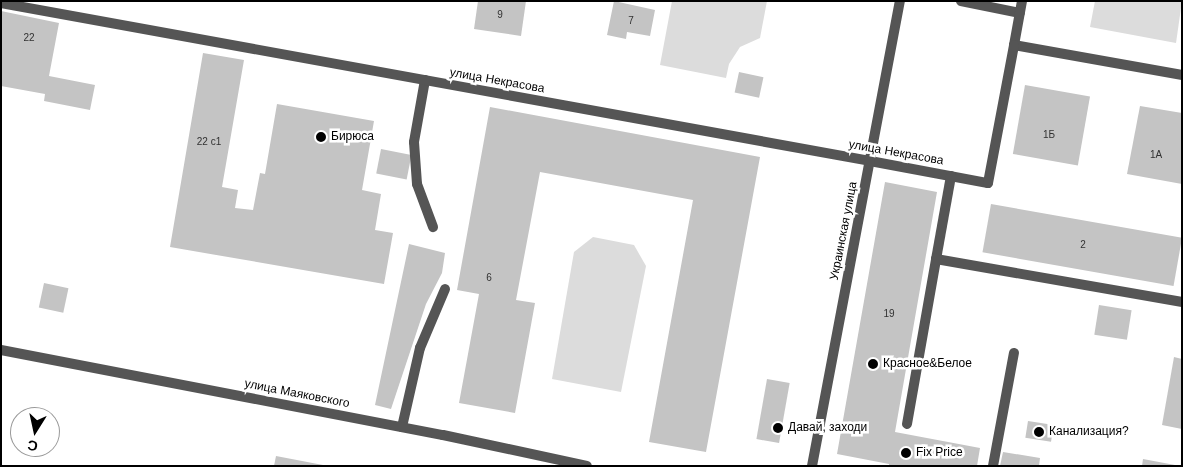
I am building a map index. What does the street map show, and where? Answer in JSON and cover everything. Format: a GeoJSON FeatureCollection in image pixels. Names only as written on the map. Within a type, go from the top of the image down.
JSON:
{"type":"FeatureCollection","features":[{"type":"Feature","properties":{"kind":"street","name":"Украинская улица"},"geometry":{"type":"LineString","coordinates":[[812,466],[900,1]]}},
{"type":"Feature","properties":{"kind":"street"},"geometry":{"type":"LineString","coordinates":[[961,1],[1020,13]]}},
{"type":"Feature","properties":{"kind":"street"},"geometry":{"type":"LineString","coordinates":[[1022,1],[1014,45],[1182,75]]}},
{"type":"Feature","properties":{"kind":"street","name":"улица Некрасова"},"geometry":{"type":"LineString","coordinates":[[1,3],[988,184],[1014,45]]}},
{"type":"Feature","properties":{"kind":"street"},"geometry":{"type":"LineString","coordinates":[[425,80],[414,142],[417,184],[433,228]]}},
{"type":"Feature","properties":{"kind":"street"},"geometry":{"type":"LineString","coordinates":[[907,424],[950,176]]}},
{"type":"Feature","properties":{"kind":"street"},"geometry":{"type":"LineString","coordinates":[[936,259],[1182,302]]}},
{"type":"Feature","properties":{"kind":"street"},"geometry":{"type":"LineString","coordinates":[[402,428],[420,348],[445,289]]}},
{"type":"Feature","properties":{"kind":"street","name":"улица Маяковского"},"geometry":{"type":"LineString","coordinates":[[1,350],[402,428],[562,464],[587,466]]}},
{"type":"Feature","properties":{"kind":"street"},"geometry":{"type":"LineString","coordinates":[[993,466],[1014,353]]}},
{"type":"Feature","properties":{"kind":"shaded area"},"geometry":{"type":"Polygon","coordinates":[[[672,1],[767,1],[760,38],[740,47],[729,64],[726,78],[660,65],[672,1]]]}},
{"type":"Feature","properties":{"kind":"shaded area"},"geometry":{"type":"Polygon","coordinates":[[[1095,1],[1182,1],[1176,43],[1090,27],[1095,1]]]}},
{"type":"Feature","properties":{"kind":"shaded area"},"geometry":{"type":"Polygon","coordinates":[[[593,237],[634,245],[646,266],[621,392],[552,379],[574,252],[593,237]]]}},
{"type":"Feature","properties":{"kind":"building"},"geometry":{"type":"Polygon","coordinates":[[[478,1],[526,1],[521,36],[474,29],[478,1]]]}},
{"type":"Feature","properties":{"kind":"building"},"geometry":{"type":"Polygon","coordinates":[[[614,1],[655,10],[650,36],[627,32],[626,39],[607,35],[614,1]]]}},
{"type":"Feature","properties":{"kind":"building"},"geometry":{"type":"Polygon","coordinates":[[[1,11],[59,23],[49,76],[95,85],[90,110],[44,101],[45,94],[1,86],[1,11]]]}},
{"type":"Feature","properties":{"kind":"building"},"geometry":{"type":"Polygon","coordinates":[[[203,53],[244,60],[222,187],[238,190],[235,208],[253,210],[260,173],[265,174],[277,104],[374,121],[362,190],[381,194],[375,230],[393,233],[384,284],[170,247],[203,53]]]}},
{"type":"Feature","properties":{"kind":"building"},"geometry":{"type":"Polygon","coordinates":[[[739,72],[763,77],[759,98],[735,93],[739,72]]]}},
{"type":"Feature","properties":{"kind":"building"},"geometry":{"type":"Polygon","coordinates":[[[1025,85],[1090,96],[1078,165],[1013,154],[1025,85]]]}},
{"type":"Feature","properties":{"kind":"building"},"geometry":{"type":"Polygon","coordinates":[[[1140,106],[1182,113],[1182,184],[1127,174],[1140,106]]]}},
{"type":"Feature","properties":{"kind":"building"},"geometry":{"type":"Polygon","coordinates":[[[490,107],[760,157],[706,452],[649,442],[693,200],[540,172],[516,300],[535,303],[515,413],[459,403],[479,294],[457,290],[490,107]]]}},
{"type":"Feature","properties":{"kind":"building"},"geometry":{"type":"Polygon","coordinates":[[[381,149],[411,155],[407,179],[376,174],[381,149]]]}},
{"type":"Feature","properties":{"kind":"building"},"geometry":{"type":"Polygon","coordinates":[[[885,182],[937,192],[895,432],[980,448],[977,466],[889,466],[889,464],[837,454],[885,182]]]}},
{"type":"Feature","properties":{"kind":"building"},"geometry":{"type":"Polygon","coordinates":[[[991,204],[1182,238],[1174,286],[982,252],[991,204]]]}},
{"type":"Feature","properties":{"kind":"building"},"geometry":{"type":"Polygon","coordinates":[[[409,244],[445,253],[442,273],[426,304],[391,409],[375,405],[409,244]]]}},
{"type":"Feature","properties":{"kind":"building"},"geometry":{"type":"Polygon","coordinates":[[[44,283],[68,288],[63,313],[39,307],[44,283]]]}},
{"type":"Feature","properties":{"kind":"building"},"geometry":{"type":"Polygon","coordinates":[[[1099,305],[1132,310],[1127,340],[1094,335],[1099,305]]]}},
{"type":"Feature","properties":{"kind":"building"},"geometry":{"type":"Polygon","coordinates":[[[1174,357],[1182,359],[1182,429],[1162,425],[1174,357]]]}},
{"type":"Feature","properties":{"kind":"building"},"geometry":{"type":"Polygon","coordinates":[[[767,379],[790,383],[779,443],[756,439],[767,379]]]}},
{"type":"Feature","properties":{"kind":"building","name":"Канализация?"},"geometry":{"type":"Polygon","coordinates":[[[1028,421],[1054,425],[1051,442],[1025,438],[1028,421]]]}},
{"type":"Feature","properties":{"kind":"building"},"geometry":{"type":"Polygon","coordinates":[[[1003,452],[1040,458],[1039,466],[1000,466],[1003,452]]]}},
{"type":"Feature","properties":{"kind":"building"},"geometry":{"type":"Polygon","coordinates":[[[276,456],[323,465],[323,466],[274,466],[276,456]]]}},
{"type":"Feature","properties":{"kind":"building"},"geometry":{"type":"Polygon","coordinates":[[[1143,459],[1175,465],[1175,466],[1142,466],[1143,459]]]}},
{"type":"Feature","properties":{"kind":"place","name":"Бирюса"},"geometry":{"type":"Point","coordinates":[321,137]}},
{"type":"Feature","properties":{"kind":"place","name":"Красное&Белое"},"geometry":{"type":"Point","coordinates":[873,364]}},
{"type":"Feature","properties":{"kind":"place","name":"Давай, заходи"},"geometry":{"type":"Point","coordinates":[778,428]}},
{"type":"Feature","properties":{"kind":"place","name":"Канализация?"},"geometry":{"type":"Point","coordinates":[1039,432]}},
{"type":"Feature","properties":{"kind":"place","name":"Fix Price"},"geometry":{"type":"Point","coordinates":[906,453]}}]}
